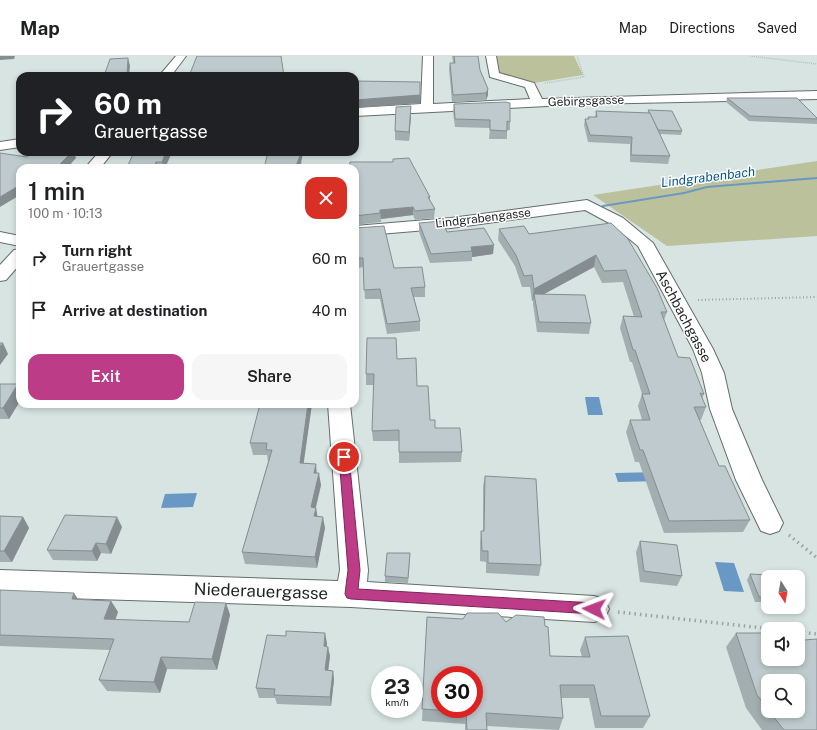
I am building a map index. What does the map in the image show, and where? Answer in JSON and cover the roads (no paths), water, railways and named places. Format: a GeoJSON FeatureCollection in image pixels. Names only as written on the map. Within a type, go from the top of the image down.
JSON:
{"type":"FeatureCollection","features":[{"type":"Feature","properties":{"kind":"street"},"geometry":{"type":"LineString","coordinates":[[168,72],[182,56]]}},
{"type":"Feature","properties":{"kind":"street"},"geometry":{"type":"LineString","coordinates":[[427,107],[428,56]]}},
{"type":"Feature","properties":{"kind":"street"},"geometry":{"type":"LineString","coordinates":[[491,56],[494,75],[530,84],[538,103]]}},
{"type":"Feature","properties":{"kind":"street","name":"Gebirgsgasse"},"geometry":{"type":"LineString","coordinates":[[359,112],[427,107],[817,95]]}},
{"type":"Feature","properties":{"kind":"street"},"geometry":{"type":"LineString","coordinates":[[0,146],[16,144]]}},
{"type":"Feature","properties":{"kind":"street"},"geometry":{"type":"LineString","coordinates":[[96,164],[102,156]]}},
{"type":"Feature","properties":{"kind":"street","name":"Lindgrabengasse"},"geometry":{"type":"LineString","coordinates":[[359,231],[451,223],[587,205]]}},
{"type":"Feature","properties":{"kind":"street","name":"Aschbachgasse"},"geometry":{"type":"LineString","coordinates":[[587,205],[617,221],[645,243],[703,349],[713,373],[721,409],[749,480],[770,523]]}},
{"type":"Feature","properties":{"kind":"street"},"geometry":{"type":"LineString","coordinates":[[0,237],[16,240]]}},
{"type":"Feature","properties":{"kind":"street"},"geometry":{"type":"LineString","coordinates":[[0,276],[16,258]]}},
{"type":"Feature","properties":{"kind":"street"},"geometry":{"type":"LineString","coordinates":[[339,408],[354,570],[351,594]]}},
{"type":"Feature","properties":{"kind":"street","name":"Niederauergasse"},"geometry":{"type":"LineString","coordinates":[[0,583],[351,594],[594,609]]}},
{"type":"Feature","properties":{"kind":"water"},"geometry":{"type":"Polygon","coordinates":[[[585,397],[599,397],[603,415],[588,415],[585,397]]]}},
{"type":"Feature","properties":{"kind":"water"},"geometry":{"type":"Polygon","coordinates":[[[660,472],[663,481],[618,482],[615,473],[660,472]]]}},
{"type":"Feature","properties":{"kind":"water"},"geometry":{"type":"Polygon","coordinates":[[[197,493],[193,507],[161,508],[165,494],[197,493]]]}},
{"type":"Feature","properties":{"kind":"water"},"geometry":{"type":"Polygon","coordinates":[[[715,562],[734,563],[744,592],[724,591],[715,562]]]}},
{"type":"Feature","properties":{"kind":"waterway","name":"Lindgrabenbach"},"geometry":{"type":"LineString","coordinates":[[603,206],[684,193],[707,187],[817,178]]}}]}
